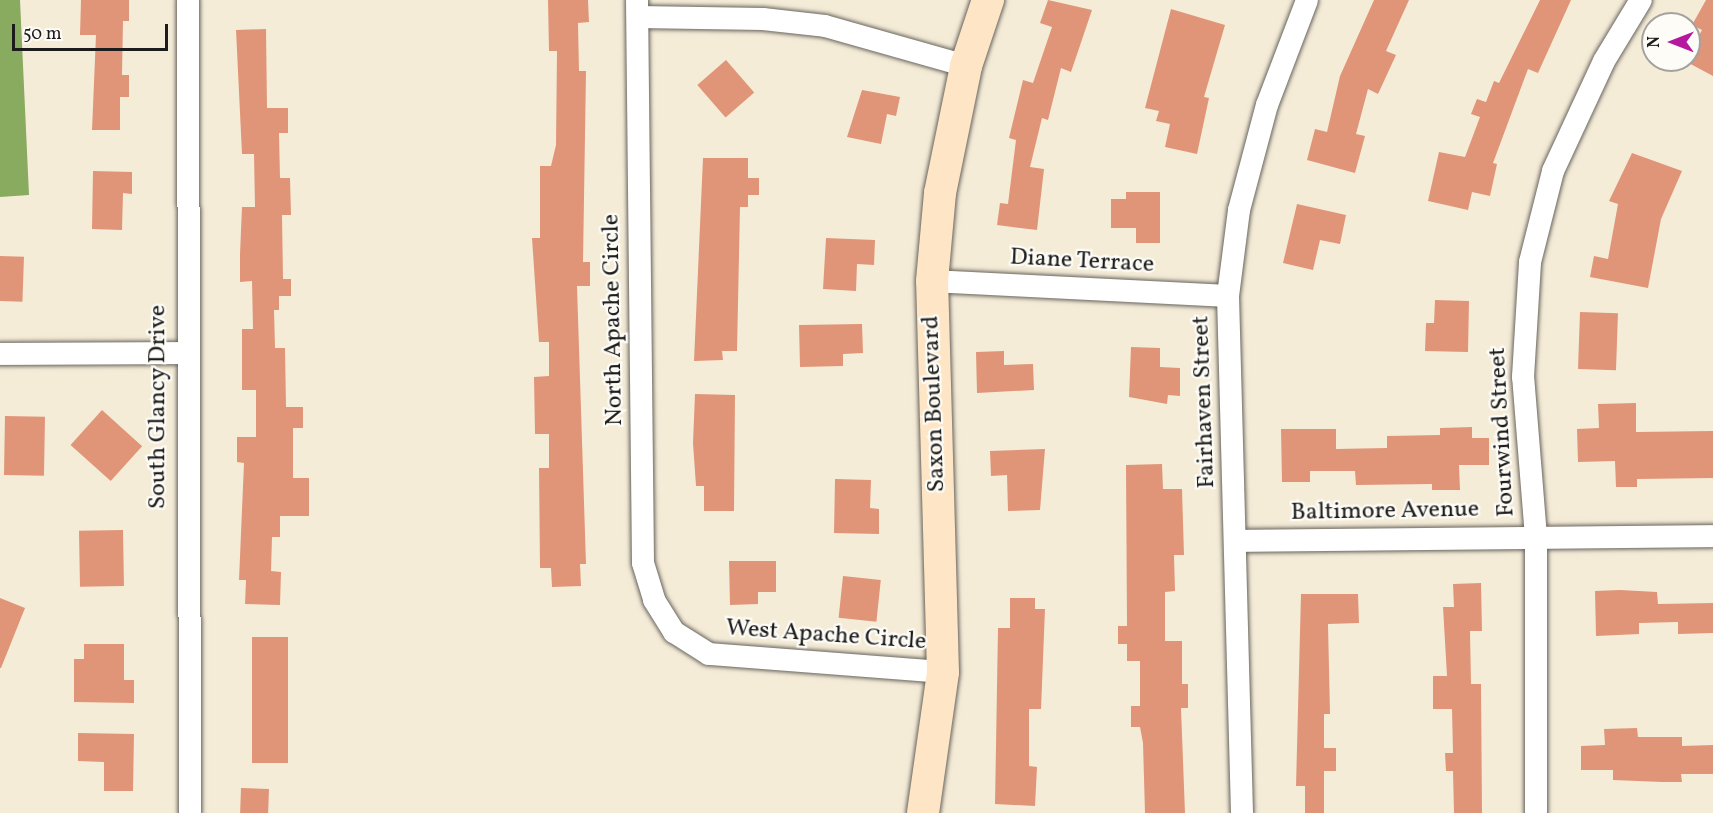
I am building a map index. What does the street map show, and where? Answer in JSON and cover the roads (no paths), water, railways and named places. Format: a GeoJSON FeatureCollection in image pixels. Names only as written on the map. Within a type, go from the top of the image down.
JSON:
{"type":"FeatureCollection","features":[{"type":"Feature","properties":{"kind":"main road","name":"Saxon Boulevard"},"geometry":{"type":"LineString","coordinates":[[923,813],[943,672],[932,281],[940,193],[966,66],[988,0]]}},
{"type":"Feature","properties":{"kind":"street","name":"South Glancy Drive"},"geometry":{"type":"LineString","coordinates":[[188,0],[185,353],[190,813]]}},
{"type":"Feature","properties":{"kind":"street","name":"Fairhaven Street"},"geometry":{"type":"LineString","coordinates":[[1242,813],[1238,541],[1227,396],[1228,296],[1242,200],[1267,105],[1307,0]]}},
{"type":"Feature","properties":{"kind":"street","name":"Fourwind Street"},"geometry":{"type":"LineString","coordinates":[[1536,813],[1536,537],[1522,377],[1530,262],[1553,171],[1605,61],[1641,0]]}},
{"type":"Feature","properties":{"kind":"street"},"geometry":{"type":"LineString","coordinates":[[638,9],[825,26],[966,66]]}},
{"type":"Feature","properties":{"kind":"street","name":"North Apache Circle"},"geometry":{"type":"LineString","coordinates":[[638,9],[643,562],[654,600],[674,633]]}},
{"type":"Feature","properties":{"kind":"street","name":"Diane Terrace"},"geometry":{"type":"LineString","coordinates":[[932,281],[1228,296]]}},
{"type":"Feature","properties":{"kind":"street"},"geometry":{"type":"LineString","coordinates":[[0,354],[185,353]]}},
{"type":"Feature","properties":{"kind":"street","name":"Baltimore Avenue"},"geometry":{"type":"LineString","coordinates":[[1238,541],[1713,536]]}},
{"type":"Feature","properties":{"kind":"street","name":"West Apache Circle"},"geometry":{"type":"LineString","coordinates":[[674,633],[728,658],[943,672]]}}]}
